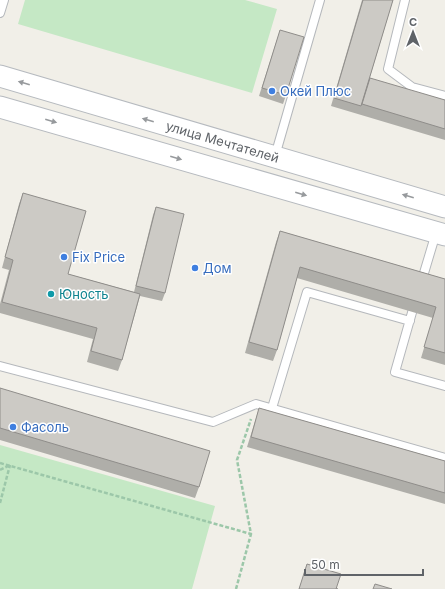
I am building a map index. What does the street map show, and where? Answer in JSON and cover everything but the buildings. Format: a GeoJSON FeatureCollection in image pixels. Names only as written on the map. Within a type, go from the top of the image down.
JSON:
{"type":"FeatureCollection","features":[{"type":"Feature","properties":{"kind":"street","name":"улица Мечтателей"},"geometry":{"type":"LineString","coordinates":[[0,76],[445,206]]}},
{"type":"Feature","properties":{"kind":"street"},"geometry":{"type":"LineString","coordinates":[[0,107],[441,234]]}},
{"type":"Feature","properties":{"kind":"lane"},"geometry":{"type":"LineString","coordinates":[[0,12],[4,0]]}},
{"type":"Feature","properties":{"kind":"lane"},"geometry":{"type":"LineString","coordinates":[[275,157],[320,0]]}},
{"type":"Feature","properties":{"kind":"lane"},"geometry":{"type":"LineString","coordinates":[[405,0],[388,69],[412,87],[445,96]]}},
{"type":"Feature","properties":{"kind":"lane"},"geometry":{"type":"LineString","coordinates":[[441,234],[418,294],[395,372],[445,386]]}},
{"type":"Feature","properties":{"kind":"lane"},"geometry":{"type":"LineString","coordinates":[[272,408],[307,292],[410,321]]}},
{"type":"Feature","properties":{"kind":"lane"},"geometry":{"type":"LineString","coordinates":[[0,366],[212,422],[256,404],[445,458]]}},
{"type":"Feature","properties":{"kind":"path"},"geometry":{"type":"LineString","coordinates":[[236,589],[251,534],[238,460],[256,404]]}},
{"type":"Feature","properties":{"kind":"path"},"geometry":{"type":"LineString","coordinates":[[0,463],[251,534]]}},
{"type":"Feature","properties":{"kind":"path"},"geometry":{"type":"LineString","coordinates":[[0,470],[10,465]]}},
{"type":"Feature","properties":{"kind":"path"},"geometry":{"type":"LineString","coordinates":[[0,503],[10,465]]}},
{"type":"Feature","properties":{"kind":"green space"},"geometry":{"type":"Polygon","coordinates":[[[25,0],[245,0],[277,9],[252,93],[18,24],[25,0]]]}},
{"type":"Feature","properties":{"kind":"green space"},"geometry":{"type":"Polygon","coordinates":[[[0,445],[215,506],[192,589],[0,589],[0,445]]]}},
{"type":"Feature","properties":{"kind":"place","name":"Окей Плюс"},"geometry":{"type":"Point","coordinates":[272,91]}},
{"type":"Feature","properties":{"kind":"place","name":"Fix Price"},"geometry":{"type":"Point","coordinates":[64,257]}},
{"type":"Feature","properties":{"kind":"place","name":"Дом"},"geometry":{"type":"Point","coordinates":[195,268]}},
{"type":"Feature","properties":{"kind":"place","name":"Юность"},"geometry":{"type":"Point","coordinates":[51,294]}},
{"type":"Feature","properties":{"kind":"place","name":"Фасоль"},"geometry":{"type":"Point","coordinates":[13,427]}}]}
